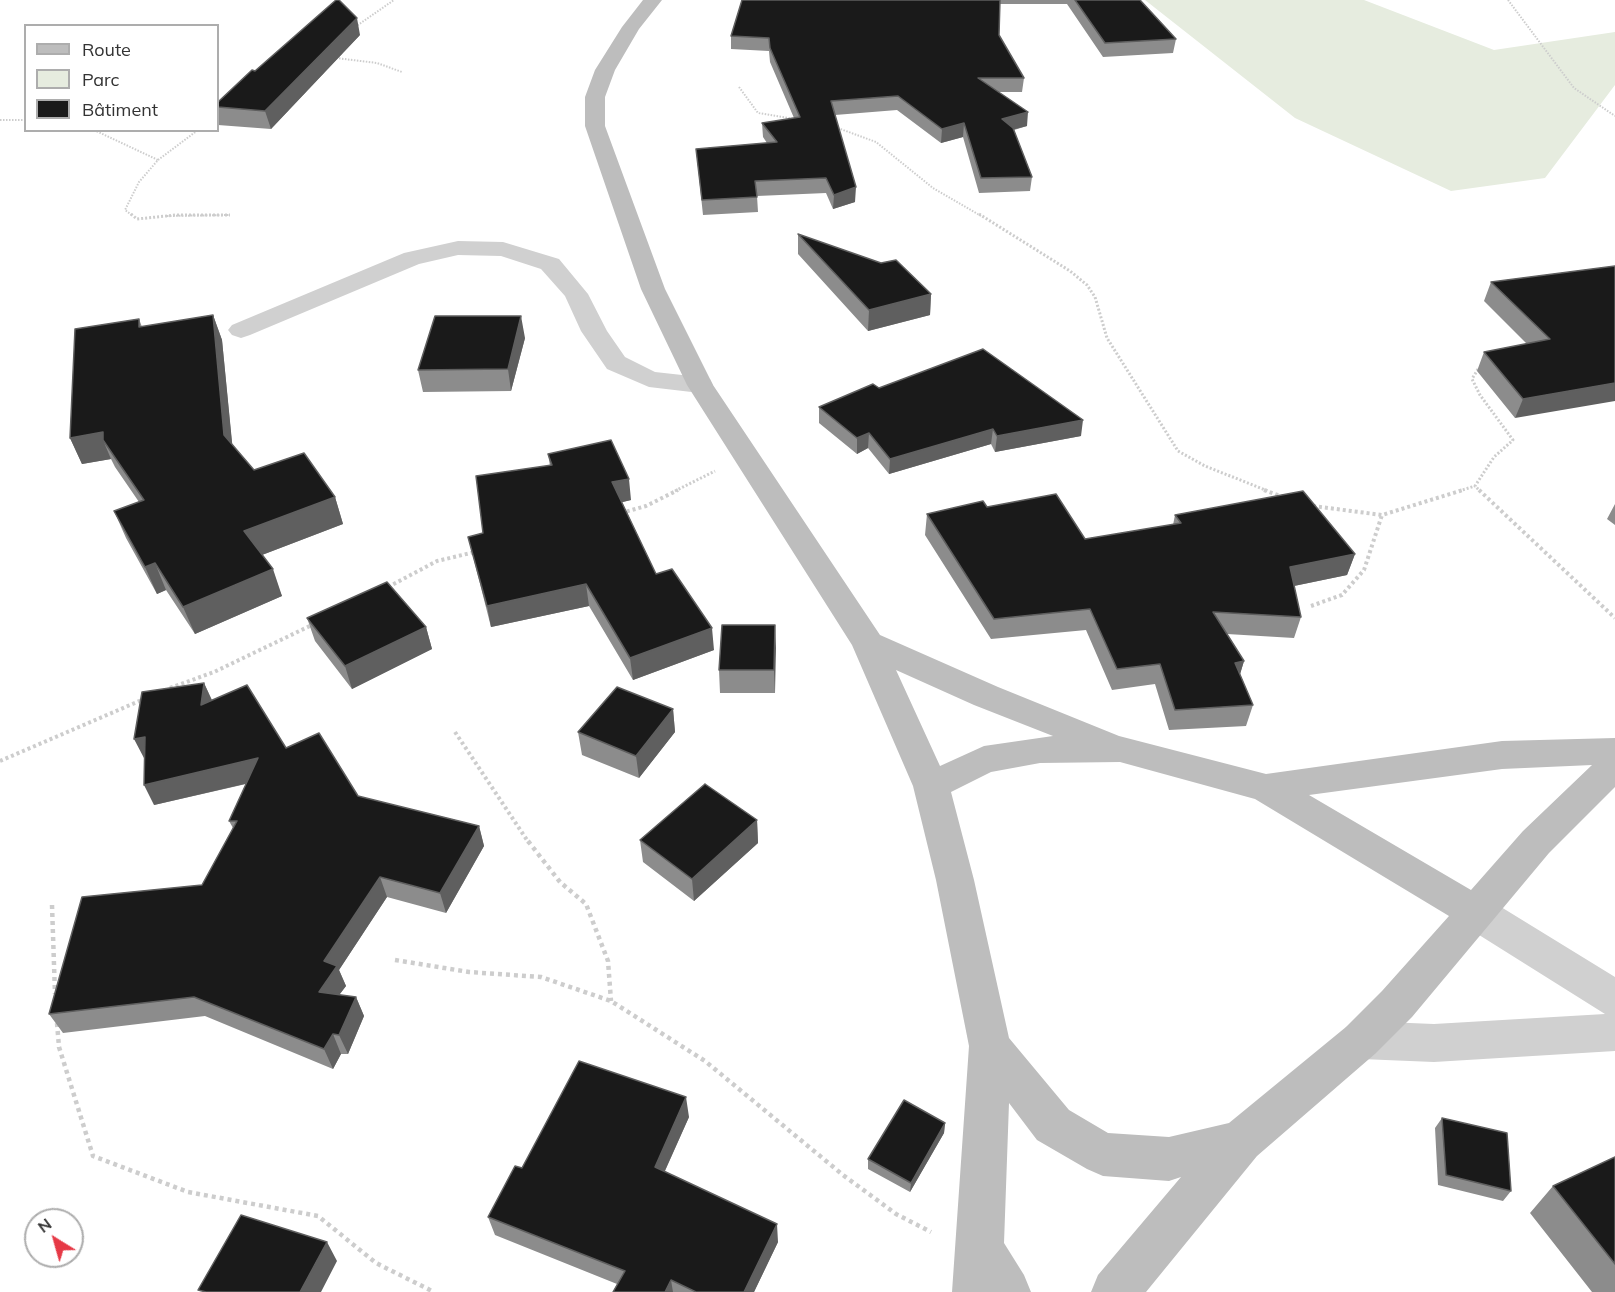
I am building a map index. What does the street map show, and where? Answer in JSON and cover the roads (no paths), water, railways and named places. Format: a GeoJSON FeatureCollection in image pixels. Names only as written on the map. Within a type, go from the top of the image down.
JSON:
{"type":"FeatureCollection","features":[{"type":"Feature","properties":{"kind":"main road"},"geometry":{"type":"LineString","coordinates":[[653,0],[632,27],[605,70],[595,97],[595,126],[653,289],[700,385],[868,642],[931,786],[955,880],[990,1046],[978,1270],[1007,1292]]}},
{"type":"Feature","properties":{"kind":"main road"},"geometry":{"type":"LineString","coordinates":[[868,642],[986,696],[1120,749],[1266,788],[1474,911]]}},
{"type":"Feature","properties":{"kind":"main road"},"geometry":{"type":"LineString","coordinates":[[931,786],[984,760],[1040,750],[1120,749]]}},
{"type":"Feature","properties":{"kind":"main road"},"geometry":{"type":"LineString","coordinates":[[1266,788],[1502,755],[1615,751]]}},
{"type":"Feature","properties":{"kind":"main road"},"geometry":{"type":"LineString","coordinates":[[1115,1292],[1241,1141],[1360,1040],[1398,1004],[1474,911],[1536,842],[1615,765]]}},
{"type":"Feature","properties":{"kind":"main road"},"geometry":{"type":"LineString","coordinates":[[990,1046],[1053,1125],[1103,1154],[1169,1159],[1241,1141]]}},
{"type":"Feature","properties":{"kind":"street"},"geometry":{"type":"LineString","coordinates":[[241,330],[412,258],[458,248],[503,249],[550,264],[576,294],[594,331],[616,363],[649,379],[700,385]]}},
{"type":"Feature","properties":{"kind":"street"},"geometry":{"type":"LineString","coordinates":[[1474,911],[1615,999]]}},
{"type":"Feature","properties":{"kind":"street"},"geometry":{"type":"LineString","coordinates":[[1360,1040],[1434,1043],[1615,1032]]}}]}
